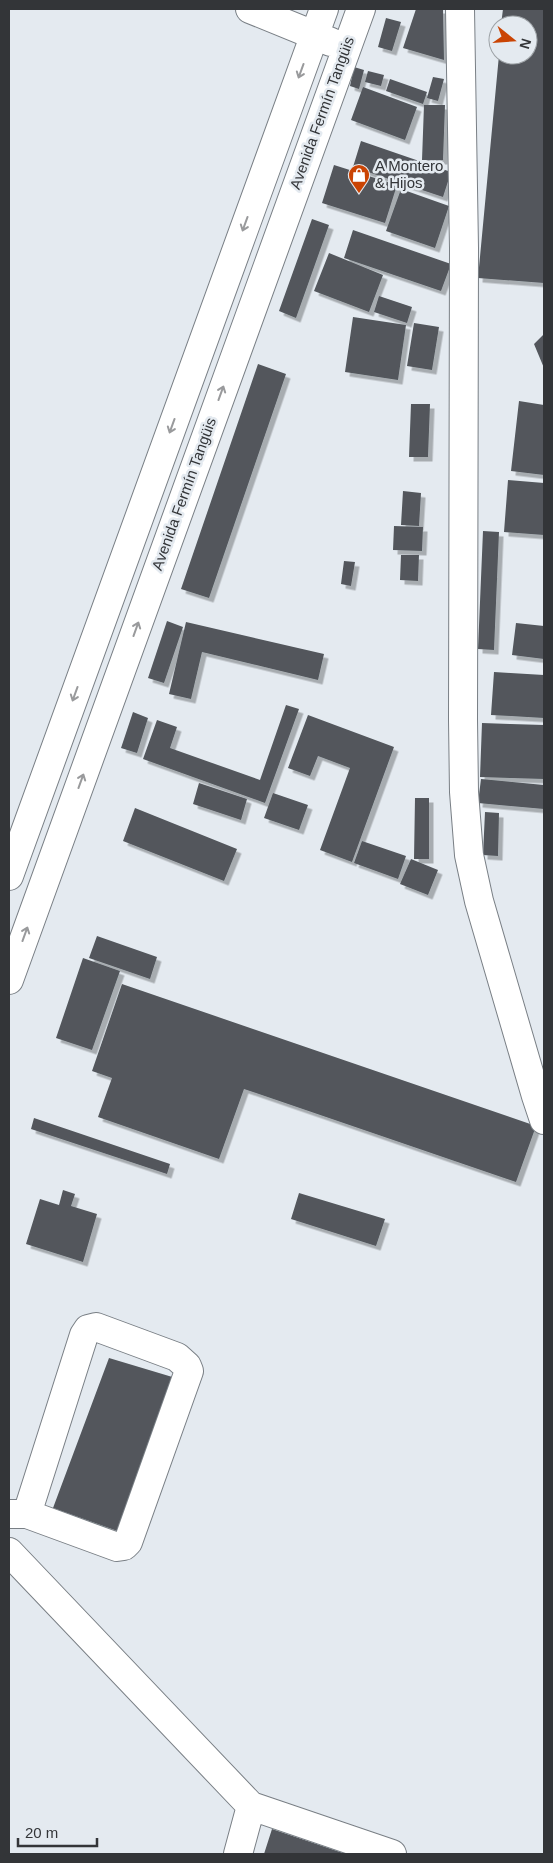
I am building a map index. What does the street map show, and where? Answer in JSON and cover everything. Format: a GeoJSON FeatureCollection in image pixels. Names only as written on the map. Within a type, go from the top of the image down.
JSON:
{"type":"FeatureCollection","features":[{"type":"Feature","properties":{"kind":"main road"},"geometry":{"type":"LineString","coordinates":[[250,9],[346,48]]}},
{"type":"Feature","properties":{"kind":"main road"},"geometry":{"type":"LineString","coordinates":[[9,876],[324,9]]}},
{"type":"Feature","properties":{"kind":"main road","name":"Avenida Fermín Tangüis"},"geometry":{"type":"LineString","coordinates":[[9,980],[361,9]]}},
{"type":"Feature","properties":{"kind":"main road"},"geometry":{"type":"LineString","coordinates":[[460,9],[464,248],[462,720],[464,792],[469,855],[479,901],[544,1120]]}},
{"type":"Feature","properties":{"kind":"main road"},"geometry":{"type":"LineString","coordinates":[[84,668],[118,679]]}},
{"type":"Feature","properties":{"kind":"main road"},"geometry":{"type":"LineString","coordinates":[[96,1327],[177,1357],[188,1366],[189,1371],[128,1542],[124,1546],[117,1547],[18,1514],[84,1335],[88,1329],[96,1327]]}},
{"type":"Feature","properties":{"kind":"main road"},"geometry":{"type":"LineString","coordinates":[[9,1552],[251,1806],[392,1854]]}},
{"type":"Feature","properties":{"kind":"main road"},"geometry":{"type":"LineString","coordinates":[[238,1854],[251,1806]]}},
{"type":"Feature","properties":{"kind":"building"},"geometry":{"type":"Polygon","coordinates":[[[416,9],[443,9],[444,60],[403,48],[416,9]]]}},
{"type":"Feature","properties":{"kind":"building"},"geometry":{"type":"Polygon","coordinates":[[[503,9],[544,9],[544,283],[478,278],[498,65],[538,65],[538,15],[502,15],[503,9]]]}},
{"type":"Feature","properties":{"kind":"building"},"geometry":{"type":"Polygon","coordinates":[[[386,18],[401,22],[392,51],[378,47],[386,18]]]}},
{"type":"Feature","properties":{"kind":"building"},"geometry":{"type":"Polygon","coordinates":[[[354,67],[364,70],[359,89],[350,86],[354,67]]]}},
{"type":"Feature","properties":{"kind":"building"},"geometry":{"type":"Polygon","coordinates":[[[368,71],[384,75],[381,86],[365,82],[368,71]]]}},
{"type":"Feature","properties":{"kind":"building"},"geometry":{"type":"Polygon","coordinates":[[[433,77],[444,79],[438,101],[427,98],[433,77]]]}},
{"type":"Feature","properties":{"kind":"building"},"geometry":{"type":"Polygon","coordinates":[[[390,79],[427,92],[423,104],[386,91],[390,79]]]}},
{"type":"Feature","properties":{"kind":"building"},"geometry":{"type":"Polygon","coordinates":[[[363,87],[417,107],[405,140],[351,120],[363,87]]]}},
{"type":"Feature","properties":{"kind":"building"},"geometry":{"type":"Polygon","coordinates":[[[424,105],[445,105],[443,160],[422,160],[424,105]]]}},
{"type":"Feature","properties":{"kind":"building"},"geometry":{"type":"Polygon","coordinates":[[[361,141],[451,172],[443,197],[353,167],[361,141]]]}},
{"type":"Feature","properties":{"kind":"building","name":"A Montero & Hijos"},"geometry":{"type":"Polygon","coordinates":[[[334,165],[397,185],[385,223],[322,203],[334,165]]]}},
{"type":"Feature","properties":{"kind":"building"},"geometry":{"type":"Polygon","coordinates":[[[401,189],[449,206],[435,248],[386,231],[401,189]]]}},
{"type":"Feature","properties":{"kind":"building"},"geometry":{"type":"Polygon","coordinates":[[[312,219],[329,225],[296,318],[279,311],[312,219]]]}},
{"type":"Feature","properties":{"kind":"building"},"geometry":{"type":"Polygon","coordinates":[[[353,230],[451,264],[441,291],[344,258],[353,230]]]}},
{"type":"Feature","properties":{"kind":"building"},"geometry":{"type":"Polygon","coordinates":[[[329,253],[383,275],[369,312],[314,291],[329,253]]]}},
{"type":"Feature","properties":{"kind":"building"},"geometry":{"type":"Polygon","coordinates":[[[379,296],[412,307],[407,323],[374,312],[379,296]]]}},
{"type":"Feature","properties":{"kind":"building"},"geometry":{"type":"Polygon","coordinates":[[[353,317],[406,325],[398,380],[345,372],[353,317]]]}},
{"type":"Feature","properties":{"kind":"building"},"geometry":{"type":"Polygon","coordinates":[[[414,323],[439,327],[432,370],[407,366],[414,323]]]}},
{"type":"Feature","properties":{"kind":"building"},"geometry":{"type":"Polygon","coordinates":[[[544,334],[544,368],[534,344],[544,334]]]}},
{"type":"Feature","properties":{"kind":"building"},"geometry":{"type":"Polygon","coordinates":[[[258,364],[286,374],[209,598],[181,589],[258,364]]]}},
{"type":"Feature","properties":{"kind":"building"},"geometry":{"type":"Polygon","coordinates":[[[519,401],[544,405],[544,475],[511,471],[519,401]]]}},
{"type":"Feature","properties":{"kind":"building"},"geometry":{"type":"Polygon","coordinates":[[[411,404],[430,404],[428,457],[409,457],[411,404]]]}},
{"type":"Feature","properties":{"kind":"building"},"geometry":{"type":"Polygon","coordinates":[[[508,480],[544,483],[544,535],[504,532],[508,480]]]}},
{"type":"Feature","properties":{"kind":"building"},"geometry":{"type":"Polygon","coordinates":[[[403,491],[421,493],[419,526],[401,525],[403,491]]]}},
{"type":"Feature","properties":{"kind":"building"},"geometry":{"type":"Polygon","coordinates":[[[394,526],[423,527],[422,551],[393,550],[394,526]]]}},
{"type":"Feature","properties":{"kind":"building"},"geometry":{"type":"Polygon","coordinates":[[[483,531],[499,532],[494,650],[478,649],[483,531]]]}},
{"type":"Feature","properties":{"kind":"building"},"geometry":{"type":"Polygon","coordinates":[[[401,555],[419,555],[418,581],[400,580],[401,555]]]}},
{"type":"Feature","properties":{"kind":"building"},"geometry":{"type":"Polygon","coordinates":[[[344,561],[355,562],[351,586],[341,584],[344,561]]]}},
{"type":"Feature","properties":{"kind":"building"},"geometry":{"type":"Polygon","coordinates":[[[167,621],[183,627],[164,683],[148,678],[167,621]]]}},
{"type":"Feature","properties":{"kind":"building"},"geometry":{"type":"Polygon","coordinates":[[[186,622],[324,654],[318,680],[202,652],[191,699],[169,694],[186,622]]]}},
{"type":"Feature","properties":{"kind":"building"},"geometry":{"type":"Polygon","coordinates":[[[516,623],[544,626],[544,659],[512,655],[516,623]]]}},
{"type":"Feature","properties":{"kind":"building"},"geometry":{"type":"Polygon","coordinates":[[[494,672],[544,675],[544,718],[491,715],[494,672]]]}},
{"type":"Feature","properties":{"kind":"building"},"geometry":{"type":"Polygon","coordinates":[[[286,705],[299,709],[265,803],[143,759],[157,720],[177,727],[170,748],[260,780],[286,705]]]}},
{"type":"Feature","properties":{"kind":"building"},"geometry":{"type":"Polygon","coordinates":[[[133,712],[148,718],[137,753],[121,748],[133,712]]]}},
{"type":"Feature","properties":{"kind":"building"},"geometry":{"type":"Polygon","coordinates":[[[308,715],[394,747],[352,862],[320,850],[350,768],[318,756],[310,776],[288,768],[308,715]]]}},
{"type":"Feature","properties":{"kind":"building"},"geometry":{"type":"Polygon","coordinates":[[[482,723],[544,725],[544,779],[480,777],[482,723]]]}},
{"type":"Feature","properties":{"kind":"building"},"geometry":{"type":"Polygon","coordinates":[[[481,779],[544,785],[544,809],[478,803],[481,779]]]}},
{"type":"Feature","properties":{"kind":"building"},"geometry":{"type":"Polygon","coordinates":[[[199,783],[247,799],[241,820],[193,804],[199,783]]]}},
{"type":"Feature","properties":{"kind":"building"},"geometry":{"type":"Polygon","coordinates":[[[273,793],[308,805],[299,830],[264,818],[273,793]]]}},
{"type":"Feature","properties":{"kind":"building"},"geometry":{"type":"Polygon","coordinates":[[[415,798],[429,798],[429,859],[414,859],[415,798]]]}},
{"type":"Feature","properties":{"kind":"building"},"geometry":{"type":"Polygon","coordinates":[[[135,808],[237,849],[224,881],[123,841],[135,808]]]}},
{"type":"Feature","properties":{"kind":"building"},"geometry":{"type":"Polygon","coordinates":[[[485,812],[499,813],[498,856],[483,855],[485,812]]]}},
{"type":"Feature","properties":{"kind":"building"},"geometry":{"type":"Polygon","coordinates":[[[362,841],[406,856],[398,879],[354,863],[362,841]]]}},
{"type":"Feature","properties":{"kind":"building"},"geometry":{"type":"Polygon","coordinates":[[[411,859],[438,870],[428,895],[400,884],[411,859]]]}},
{"type":"Feature","properties":{"kind":"building"},"geometry":{"type":"Polygon","coordinates":[[[97,936],[157,957],[150,979],[89,958],[97,936]]]}},
{"type":"Feature","properties":{"kind":"building"},"geometry":{"type":"Polygon","coordinates":[[[83,958],[120,971],[92,1050],[56,1038],[83,958]]]}},
{"type":"Feature","properties":{"kind":"building"},"geometry":{"type":"Polygon","coordinates":[[[122,984],[536,1126],[516,1182],[244,1089],[219,1159],[98,1117],[112,1078],[92,1071],[122,984]]]}},
{"type":"Feature","properties":{"kind":"building"},"geometry":{"type":"Polygon","coordinates":[[[34,1118],[170,1164],[167,1174],[31,1129],[34,1118]]]}},
{"type":"Feature","properties":{"kind":"building"},"geometry":{"type":"Polygon","coordinates":[[[63,1190],[75,1194],[71,1206],[97,1214],[83,1262],[26,1244],[40,1199],[59,1205],[63,1190]]]}},
{"type":"Feature","properties":{"kind":"building"},"geometry":{"type":"Polygon","coordinates":[[[299,1193],[385,1219],[376,1246],[291,1219],[299,1193]]]}},
{"type":"Feature","properties":{"kind":"building"},"geometry":{"type":"Polygon","coordinates":[[[109,1358],[179,1379],[126,1534],[53,1508],[109,1358]]]}},
{"type":"Feature","properties":{"kind":"building"},"geometry":{"type":"Polygon","coordinates":[[[272,1829],[346,1854],[264,1854],[272,1829]]]}},
{"type":"Feature","properties":{"kind":"place","name":"A Montero & Hijos"},"geometry":{"type":"Point","coordinates":[359,194]}}]}
